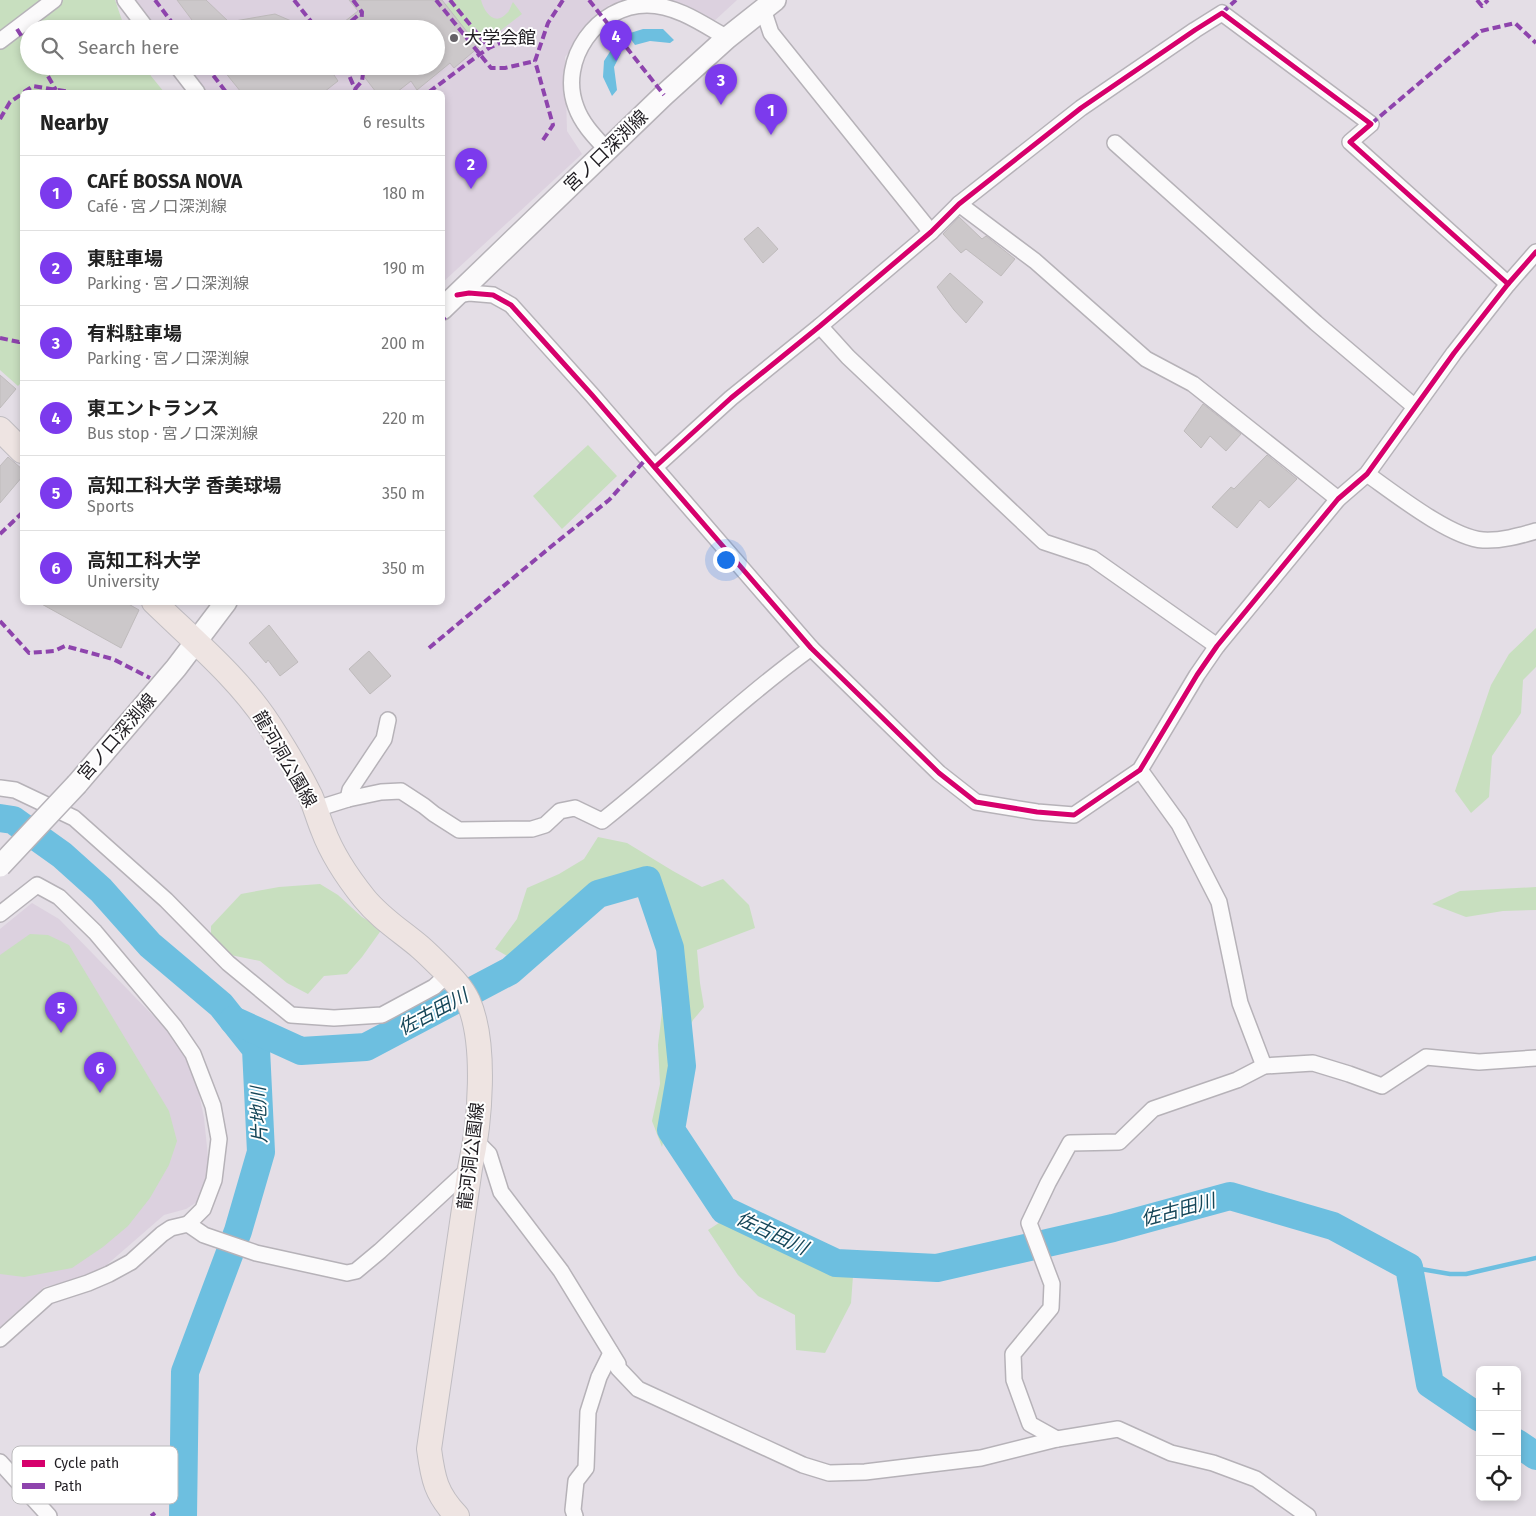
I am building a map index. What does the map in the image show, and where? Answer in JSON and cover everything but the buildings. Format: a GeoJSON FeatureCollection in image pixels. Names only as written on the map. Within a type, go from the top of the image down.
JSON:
{"type":"FeatureCollection","features":[{"type":"Feature","properties":{"kind":"main road","name":"宮ノ口深渕線"},"geometry":{"type":"LineString","coordinates":[[450,302],[664,95],[727,38],[769,4]]}},
{"type":"Feature","properties":{"kind":"main road"},"geometry":{"type":"LineString","coordinates":[[0,430],[20,449]]}},
{"type":"Feature","properties":{"kind":"main road","name":"龍河洞公園線"},"geometry":{"type":"LineString","coordinates":[[157,605],[210,654],[251,700],[270,725],[309,793],[332,850],[363,897],[379,914],[422,949],[453,979],[468,1000],[477,1031],[479,1105],[476,1141],[470,1168],[430,1449],[433,1476],[440,1495],[457,1516]]}},
{"type":"Feature","properties":{"kind":"main road","name":"宮ノ口深渕線"},"geometry":{"type":"LineString","coordinates":[[0,866],[77,784],[176,668],[224,605]]}},
{"type":"Feature","properties":{"kind":"street"},"geometry":{"type":"LineString","coordinates":[[28,20],[54,0]]}},
{"type":"Feature","properties":{"kind":"street"},"geometry":{"type":"LineString","coordinates":[[125,0],[140,20]]}},
{"type":"Feature","properties":{"kind":"street"},"geometry":{"type":"LineString","coordinates":[[769,4],[771,33],[931,232]]}},
{"type":"Feature","properties":{"kind":"street"},"geometry":{"type":"LineString","coordinates":[[607,150],[589,130],[576,106],[572,84],[575,58],[590,31],[601,21],[620,10],[646,5],[668,7],[727,38]]}},
{"type":"Feature","properties":{"kind":"street"},"geometry":{"type":"LineString","coordinates":[[655,467],[730,398],[820,326],[931,232],[959,204],[1081,108],[1222,13],[1371,124],[1350,142],[1508,284]]}},
{"type":"Feature","properties":{"kind":"street"},"geometry":{"type":"LineString","coordinates":[[0,41],[20,26]]}},
{"type":"Feature","properties":{"kind":"street"},"geometry":{"type":"LineString","coordinates":[[184,75],[195,90]]}},
{"type":"Feature","properties":{"kind":"street"},"geometry":{"type":"LineString","coordinates":[[1115,143],[1316,324],[1415,407]]}},
{"type":"Feature","properties":{"kind":"street"},"geometry":{"type":"LineString","coordinates":[[959,204],[1035,261],[1146,359],[1193,384],[1338,499]]}},
{"type":"Feature","properties":{"kind":"street"},"geometry":{"type":"LineString","coordinates":[[450,302],[469,293],[493,295],[511,305],[592,395],[812,648],[939,773],[976,802],[1074,816],[1140,770],[1197,675],[1217,646],[1338,499],[1366,474],[1454,353],[1508,284],[1536,252]]}},
{"type":"Feature","properties":{"kind":"street"},"geometry":{"type":"LineString","coordinates":[[820,326],[848,357],[1044,542],[1092,558],[1217,646]]}},
{"type":"Feature","properties":{"kind":"street"},"geometry":{"type":"LineString","coordinates":[[1366,474],[1431,518],[1467,537],[1483,540],[1513,538],[1536,531]]}},
{"type":"Feature","properties":{"kind":"street"},"geometry":{"type":"LineString","coordinates":[[316,809],[348,799],[381,792],[401,791],[459,830],[532,829],[545,824],[560,811],[574,808],[602,821],[641,790],[776,673],[812,648]]}},
{"type":"Feature","properties":{"kind":"street"},"geometry":{"type":"LineString","coordinates":[[348,799],[350,790],[384,739],[388,720]]}},
{"type":"Feature","properties":{"kind":"street"},"geometry":{"type":"LineString","coordinates":[[1140,770],[1179,824],[1219,902],[1240,1003],[1264,1066]]}},
{"type":"Feature","properties":{"kind":"street"},"geometry":{"type":"LineString","coordinates":[[0,788],[15,790],[74,818],[166,900],[228,963],[291,1015],[334,1018],[382,1015],[453,979]]}},
{"type":"Feature","properties":{"kind":"street"},"geometry":{"type":"LineString","coordinates":[[0,914],[37,885],[58,897],[95,932],[174,1026],[193,1054],[213,1106],[219,1139],[214,1180],[203,1209],[188,1224],[171,1228],[131,1262],[109,1274],[88,1284],[48,1296],[0,1339]]}},
{"type":"Feature","properties":{"kind":"street"},"geometry":{"type":"LineString","coordinates":[[1058,1438],[1030,1424],[1014,1380],[1013,1354],[1052,1308],[1052,1284],[1028,1223],[1070,1143],[1119,1142],[1153,1109],[1237,1080],[1264,1066],[1313,1063],[1382,1086],[1426,1057],[1479,1062],[1536,1058]]}},
{"type":"Feature","properties":{"kind":"street"},"geometry":{"type":"LineString","coordinates":[[476,1141],[489,1154],[501,1192],[561,1271],[618,1364],[618,1368],[638,1389],[803,1465],[829,1473],[866,1472],[981,1458],[1058,1438],[1118,1429],[1171,1453],[1213,1463],[1256,1479],[1308,1516]]}},
{"type":"Feature","properties":{"kind":"street"},"geometry":{"type":"LineString","coordinates":[[188,1224],[204,1235],[256,1253],[347,1273],[356,1270],[380,1251],[470,1168]]}},
{"type":"Feature","properties":{"kind":"street"},"geometry":{"type":"LineString","coordinates":[[575,1516],[573,1510],[576,1481],[586,1468],[588,1412],[599,1377],[611,1353]]}},
{"type":"Feature","properties":{"kind":"street"},"geometry":{"type":"LineString","coordinates":[[0,1462],[12,1476]]}},
{"type":"Feature","properties":{"kind":"street"},"geometry":{"type":"LineString","coordinates":[[37,1504],[48,1516]]}},
{"type":"Feature","properties":{"kind":"shaded area"},"geometry":{"type":"Polygon","coordinates":[[[114,0],[645,0],[609,5],[565,57],[567,131],[582,154],[445,280],[445,90],[184,90],[172,75],[445,75],[445,20],[129,20],[114,0]]]}},
{"type":"Feature","properties":{"kind":"shaded area"},"geometry":{"type":"Polygon","coordinates":[[[660,0],[737,0],[712,23],[660,0]]]}},
{"type":"Feature","properties":{"kind":"shaded area"},"geometry":{"type":"Polygon","coordinates":[[[32,903],[59,919],[168,1031],[194,1069],[204,1118],[209,1167],[205,1188],[197,1202],[186,1209],[164,1215],[95,1275],[44,1287],[0,1327],[0,929],[32,903]]]}},
{"type":"Feature","properties":{"kind":"green space"},"geometry":{"type":"Polygon","coordinates":[[[0,0],[115,0],[122,20],[20,20],[20,75],[151,75],[162,90],[20,90],[20,384],[18,386],[0,370],[0,0]]]}},
{"type":"Feature","properties":{"kind":"green space"},"geometry":{"type":"Polygon","coordinates":[[[452,0],[481,0],[487,13],[498,19],[508,12],[513,2],[522,14],[479,47],[445,5],[452,0]]]}},
{"type":"Feature","properties":{"kind":"green space"},"geometry":{"type":"Polygon","coordinates":[[[588,445],[617,476],[562,529],[533,496],[588,445]]]}},
{"type":"Feature","properties":{"kind":"green space"},"geometry":{"type":"Polygon","coordinates":[[[1536,628],[1536,667],[1523,680],[1521,713],[1492,756],[1489,797],[1471,813],[1455,791],[1491,685],[1509,654],[1536,628]]]}},
{"type":"Feature","properties":{"kind":"green space"},"geometry":{"type":"Polygon","coordinates":[[[598,837],[627,843],[702,887],[723,879],[749,905],[755,928],[697,950],[704,1007],[693,1020],[681,1044],[674,1073],[670,1112],[662,1147],[652,1121],[660,1084],[658,1045],[668,976],[663,935],[655,902],[637,882],[610,889],[573,908],[540,935],[527,955],[509,957],[495,949],[517,919],[527,888],[559,874],[584,859],[598,837]]]}},
{"type":"Feature","properties":{"kind":"green space"},"geometry":{"type":"Polygon","coordinates":[[[320,884],[338,895],[362,917],[382,929],[347,974],[324,976],[308,994],[287,983],[260,961],[211,951],[211,926],[241,894],[279,887],[320,884]]]}},
{"type":"Feature","properties":{"kind":"green space"},"geometry":{"type":"Polygon","coordinates":[[[1536,887],[1536,910],[1503,911],[1466,917],[1432,904],[1460,891],[1536,887]]]}},
{"type":"Feature","properties":{"kind":"green space"},"geometry":{"type":"Polygon","coordinates":[[[30,934],[48,935],[69,945],[169,1111],[177,1141],[169,1165],[150,1198],[128,1226],[103,1247],[72,1268],[24,1277],[0,1274],[0,955],[30,934]]]}},
{"type":"Feature","properties":{"kind":"green space"},"geometry":{"type":"Polygon","coordinates":[[[722,1221],[754,1226],[795,1252],[853,1276],[851,1303],[825,1353],[796,1350],[795,1315],[758,1296],[738,1275],[708,1230],[722,1221]]]}},
{"type":"Feature","properties":{"kind":"water"},"geometry":{"type":"Polygon","coordinates":[[[643,29],[663,29],[674,40],[670,43],[650,41],[635,45],[627,34],[643,29]]]}},
{"type":"Feature","properties":{"kind":"water"},"geometry":{"type":"Polygon","coordinates":[[[613,47],[621,53],[614,67],[617,90],[612,96],[603,77],[604,61],[613,47]]]}},
{"type":"Feature","properties":{"kind":"waterway","name":"片地川"},"geometry":{"type":"LineString","coordinates":[[0,818],[13,820],[62,855],[101,890],[150,945],[221,1005],[256,1049],[261,1152],[238,1231],[185,1372],[183,1516]]}},
{"type":"Feature","properties":{"kind":"waterway","name":"佐古田川"},"geometry":{"type":"LineString","coordinates":[[233,1020],[301,1051],[366,1047],[510,971],[598,894],[647,880],[670,948],[682,1066],[671,1130],[724,1210],[836,1263],[937,1268],[1113,1228],[1230,1196],[1333,1226],[1409,1267],[1430,1384],[1476,1415]]}},
{"type":"Feature","properties":{"kind":"waterway"},"geometry":{"type":"LineString","coordinates":[[1409,1267],[1450,1274],[1466,1274],[1536,1258]]}},
{"type":"Feature","properties":{"kind":"waterway","name":"佐古田川"},"geometry":{"type":"LineString","coordinates":[[1521,1446],[1536,1456]]}},
{"type":"Feature","properties":{"kind":"marked path"},"geometry":{"type":"LineString","coordinates":[[155,0],[170,20]]}},
{"type":"Feature","properties":{"kind":"marked path"},"geometry":{"type":"LineString","coordinates":[[294,0],[310,20]]}},
{"type":"Feature","properties":{"kind":"marked path"},"geometry":{"type":"LineString","coordinates":[[353,0],[362,12],[362,20]]}},
{"type":"Feature","properties":{"kind":"marked path"},"geometry":{"type":"LineString","coordinates":[[436,0],[491,68],[505,68],[535,61]]}},
{"type":"Feature","properties":{"kind":"marked path"},"geometry":{"type":"LineString","coordinates":[[450,0],[489,48]]}},
{"type":"Feature","properties":{"kind":"marked path"},"geometry":{"type":"LineString","coordinates":[[543,140],[553,125],[535,61],[548,23],[563,0]]}},
{"type":"Feature","properties":{"kind":"marked path"},"geometry":{"type":"LineString","coordinates":[[589,0],[664,95]]}},
{"type":"Feature","properties":{"kind":"marked path"},"geometry":{"type":"LineString","coordinates":[[1222,13],[1236,0]]}},
{"type":"Feature","properties":{"kind":"marked path"},"geometry":{"type":"LineString","coordinates":[[1477,0],[1482,6],[1488,0]]}},
{"type":"Feature","properties":{"kind":"marked path"},"geometry":{"type":"LineString","coordinates":[[353,20],[362,12]]}},
{"type":"Feature","properties":{"kind":"marked path"},"geometry":{"type":"LineString","coordinates":[[1371,124],[1481,31],[1515,23],[1536,43]]}},
{"type":"Feature","properties":{"kind":"marked path"},"geometry":{"type":"LineString","coordinates":[[17,29],[20,34]]}},
{"type":"Feature","properties":{"kind":"marked path"},"geometry":{"type":"LineString","coordinates":[[432,90],[489,48],[522,33]]}},
{"type":"Feature","properties":{"kind":"marked path"},"geometry":{"type":"LineString","coordinates":[[47,75],[56,90]]}},
{"type":"Feature","properties":{"kind":"marked path"},"geometry":{"type":"LineString","coordinates":[[213,75],[224,90]]}},
{"type":"Feature","properties":{"kind":"marked path"},"geometry":{"type":"LineString","coordinates":[[349,75],[355,90]]}},
{"type":"Feature","properties":{"kind":"marked path"},"geometry":{"type":"LineString","coordinates":[[355,89],[362,81],[363,75]]}},
{"type":"Feature","properties":{"kind":"marked path"},"geometry":{"type":"LineString","coordinates":[[27,90],[33,86],[58,90]]}},
{"type":"Feature","properties":{"kind":"marked path"},"geometry":{"type":"LineString","coordinates":[[0,119],[10,102],[20,95]]}},
{"type":"Feature","properties":{"kind":"marked path"},"geometry":{"type":"LineString","coordinates":[[0,338],[20,341]]}},
{"type":"Feature","properties":{"kind":"marked path"},"geometry":{"type":"LineString","coordinates":[[429,648],[609,500],[647,458]]}},
{"type":"Feature","properties":{"kind":"marked path"},"geometry":{"type":"LineString","coordinates":[[0,534],[20,515]]}},
{"type":"Feature","properties":{"kind":"marked path"},"geometry":{"type":"LineString","coordinates":[[0,621],[29,653],[54,651],[65,646],[113,659],[150,678]]}},
{"type":"Feature","properties":{"kind":"marked path"},"geometry":{"type":"LineString","coordinates":[[151,1516],[155,1513]]}},
{"type":"Feature","properties":{"kind":"cycle path"},"geometry":{"type":"LineString","coordinates":[[655,467],[731,398],[931,232],[959,204],[1081,108],[1222,13],[1371,124],[1350,142],[1508,284]]}},
{"type":"Feature","properties":{"kind":"cycle path"},"geometry":{"type":"LineString","coordinates":[[457,295],[469,293],[493,295],[511,305],[592,395],[811,648],[939,773],[976,802],[1037,812],[1074,815],[1140,770],[1197,675],[1217,646],[1338,499],[1367,474],[1454,353],[1508,284],[1536,252]]}},
{"type":"Feature","properties":{"kind":"place","name":"大学会館"},"geometry":{"type":"Point","coordinates":[454,38]}},
{"type":"Feature","properties":{"kind":"place","name":"東エントランス"},"geometry":{"type":"Point","coordinates":[616,61]}},
{"type":"Feature","properties":{"kind":"place","name":"有料駐車場"},"geometry":{"type":"Point","coordinates":[721,105]}},
{"type":"Feature","properties":{"kind":"place","name":"CAFÉ BOSSA NOVA"},"geometry":{"type":"Point","coordinates":[771,135]}},
{"type":"Feature","properties":{"kind":"place","name":"東駐車場"},"geometry":{"type":"Point","coordinates":[471,189]}},
{"type":"Feature","properties":{"kind":"place","name":"高知工科大学 香美球場"},"geometry":{"type":"Point","coordinates":[61,1033]}},
{"type":"Feature","properties":{"kind":"place","name":"高知工科大学"},"geometry":{"type":"Point","coordinates":[100,1093]}}]}
